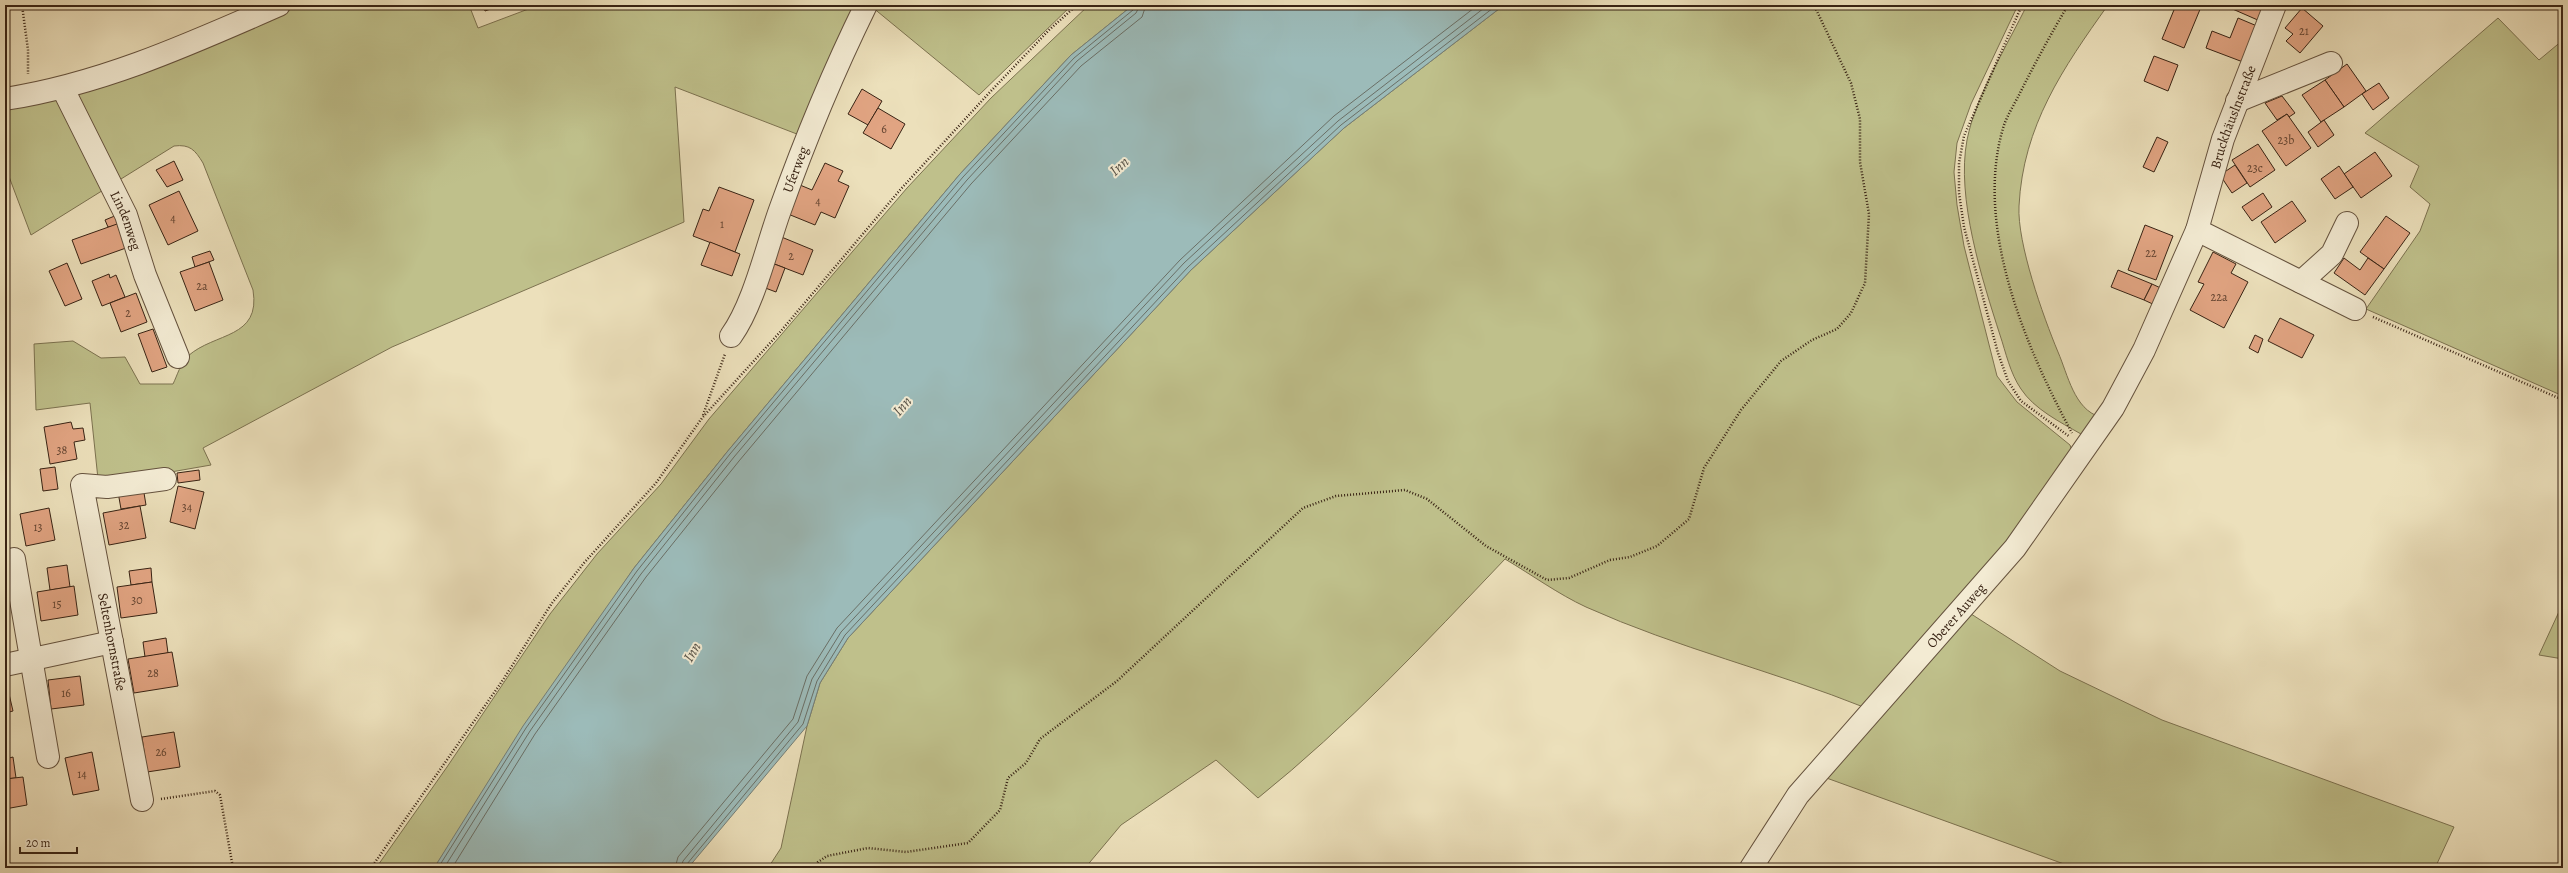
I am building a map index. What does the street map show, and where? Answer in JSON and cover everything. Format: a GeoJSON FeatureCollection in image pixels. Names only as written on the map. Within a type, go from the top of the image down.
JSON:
{"type":"FeatureCollection","features":[{"type":"Feature","properties":{"kind":"street"},"geometry":{"type":"LineString","coordinates":[[5,99],[63,89],[157,58],[279,5]]}},
{"type":"Feature","properties":{"kind":"street","name":"Uferweg"},"geometry":{"type":"LineString","coordinates":[[731,336],[747,308],[763,256],[811,126],[866,5]]}},
{"type":"Feature","properties":{"kind":"street","name":"Bruckhäuslnstraße"},"geometry":{"type":"LineString","coordinates":[[2144,350],[2197,230],[2237,101],[2275,5]]}},
{"type":"Feature","properties":{"kind":"street"},"geometry":{"type":"LineString","coordinates":[[2237,101],[2331,63]]}},
{"type":"Feature","properties":{"kind":"street","name":"Lindenweg"},"geometry":{"type":"LineString","coordinates":[[63,89],[126,215],[145,275],[178,357]]}},
{"type":"Feature","properties":{"kind":"street"},"geometry":{"type":"LineString","coordinates":[[2301,282],[2332,254],[2347,223]]}},
{"type":"Feature","properties":{"kind":"street"},"geometry":{"type":"LineString","coordinates":[[2197,230],[2355,309]]}},
{"type":"Feature","properties":{"kind":"street","name":"Oberer Auweg"},"geometry":{"type":"LineString","coordinates":[[1751,868],[1798,795],[2014,548],[2113,408],[2144,350]]}},
{"type":"Feature","properties":{"kind":"street","name":"Seltenhornstraße"},"geometry":{"type":"LineString","coordinates":[[142,800],[82,485],[107,487],[165,479]]}},
{"type":"Feature","properties":{"kind":"street"},"geometry":{"type":"LineString","coordinates":[[14,559],[48,757]]}},
{"type":"Feature","properties":{"kind":"street"},"geometry":{"type":"LineString","coordinates":[[5,665],[31,661],[112,642]]}},
{"type":"Feature","properties":{"kind":"path"},"geometry":{"type":"LineString","coordinates":[[22,5],[28,50],[27,96]]}},
{"type":"Feature","properties":{"kind":"path"},"geometry":{"type":"LineString","coordinates":[[371,868],[503,680],[552,603],[616,525],[656,483],[702,418],[781,331],[900,190],[1049,30],[1077,5]]}},
{"type":"Feature","properties":{"kind":"path"},"geometry":{"type":"LineString","coordinates":[[815,868],[818,862],[827,856],[868,848],[906,852],[968,843],[1000,810],[1008,778],[1026,763],[1040,739],[1116,681],[1303,508],[1336,496],[1405,490],[1427,500],[1486,546],[1547,580],[1569,578],[1610,560],[1630,557],[1657,546],[1674,533],[1689,519],[1704,468],[1741,410],[1781,361],[1812,340],[1837,329],[1851,313],[1865,283],[1869,214],[1860,162],[1860,119],[1852,84],[1814,5]]}},
{"type":"Feature","properties":{"kind":"path"},"geometry":{"type":"LineString","coordinates":[[2022,5],[1964,136],[1959,163],[1959,193],[1964,227],[1998,353],[2008,381],[2021,401],[2076,441],[2040,372],[2008,279],[1998,234],[1995,188],[1995,162],[2004,124],[2040,54],[2068,5]]}},
{"type":"Feature","properties":{"kind":"path"},"geometry":{"type":"LineString","coordinates":[[2355,309],[2563,400]]}},
{"type":"Feature","properties":{"kind":"path"},"geometry":{"type":"LineString","coordinates":[[702,418],[731,336]]}},
{"type":"Feature","properties":{"kind":"path"},"geometry":{"type":"LineString","coordinates":[[142,800],[170,799],[214,791],[220,795],[233,868]]}},
{"type":"Feature","properties":{"kind":"green space"},"geometry":{"type":"Polygon","coordinates":[[[298,5],[469,5],[478,28],[539,5],[862,5],[802,136],[675,87],[684,222],[392,347],[203,448],[211,465],[125,480],[98,479],[90,403],[36,410],[34,344],[73,341],[101,358],[125,357],[140,384],[173,384],[181,365],[188,356],[199,348],[234,332],[243,326],[250,318],[254,306],[253,290],[203,163],[195,151],[184,146],[174,146],[31,235],[5,166],[5,107],[190,53],[298,5]]]}},
{"type":"Feature","properties":{"kind":"green space"},"geometry":{"type":"Polygon","coordinates":[[[873,5],[1072,5],[979,95],[872,7],[873,5]]]}},
{"type":"Feature","properties":{"kind":"green space"},"geometry":{"type":"Polygon","coordinates":[[[1089,5],[1133,5],[1071,55],[960,174],[727,452],[634,568],[434,868],[376,868],[447,767],[550,614],[597,554],[661,484],[709,419],[907,188],[991,98],[1089,5]]]}},
{"type":"Feature","properties":{"kind":"green space"},"geometry":{"type":"Polygon","coordinates":[[[1504,5],[2018,5],[1971,104],[1957,143],[1954,172],[1957,205],[1964,246],[1997,376],[2017,402],[2070,445],[2072,451],[2063,474],[1866,708],[1796,682],[1620,622],[1576,602],[1505,559],[1386,683],[1355,713],[1258,798],[1216,760],[1121,825],[1085,868],[768,868],[781,848],[807,726],[820,683],[848,638],[1191,270],[1344,128],[1504,5]]]}},
{"type":"Feature","properties":{"kind":"green space"},"geometry":{"type":"Polygon","coordinates":[[[2027,5],[2108,5],[2061,75],[2048,99],[2028,150],[2022,177],[2019,206],[2019,221],[2022,239],[2032,279],[2052,337],[2069,381],[2078,399],[2091,413],[2100,417],[2092,431],[2081,434],[2040,409],[2026,396],[2017,383],[2009,363],[1986,289],[1968,212],[1965,187],[1965,163],[1967,140],[1971,123],[1993,71],[2027,5]]]}},
{"type":"Feature","properties":{"kind":"green space"},"geometry":{"type":"Polygon","coordinates":[[[2498,18],[2539,60],[2563,40],[2563,396],[2366,309],[2420,231],[2430,204],[2410,187],[2419,166],[2365,133],[2498,18]]]}},
{"type":"Feature","properties":{"kind":"green space"},"geometry":{"type":"Polygon","coordinates":[[[2563,603],[2563,659],[2539,655],[2563,603]]]}},
{"type":"Feature","properties":{"kind":"green space"},"geometry":{"type":"Polygon","coordinates":[[[1968,612],[2060,671],[2162,720],[2454,827],[2435,868],[2075,868],[1821,776],[1968,612]]]}},
{"type":"Feature","properties":{"kind":"water","name":"Inn"},"geometry":{"type":"Polygon","coordinates":[[[1133,5],[1504,5],[1344,128],[1191,270],[848,638],[820,683],[807,726],[688,868],[434,868],[523,726],[634,568],[727,452],[960,174],[1071,55],[1133,5]]]}},
{"type":"Feature","properties":{"kind":"building"},"geometry":{"type":"Polygon","coordinates":[[[483,5],[499,5],[499,6],[485,11],[483,5]]]}},
{"type":"Feature","properties":{"kind":"building"},"geometry":{"type":"Polygon","coordinates":[[[2176,5],[2201,7],[2184,48],[2162,39],[2176,5]]]}},
{"type":"Feature","properties":{"kind":"building"},"geometry":{"type":"Polygon","coordinates":[[[2229,5],[2267,5],[2260,21],[2228,7],[2229,5]]]}},
{"type":"Feature","properties":{"kind":"building"},"geometry":{"type":"Polygon","coordinates":[[[2302,8],[2323,26],[2300,53],[2286,41],[2293,34],[2285,28],[2302,8]]]}},
{"type":"Feature","properties":{"kind":"building"},"geometry":{"type":"Polygon","coordinates":[[[2238,18],[2257,26],[2243,62],[2206,48],[2212,31],[2230,38],[2238,18]]]}},
{"type":"Feature","properties":{"kind":"building"},"geometry":{"type":"Polygon","coordinates":[[[2154,56],[2178,65],[2168,91],[2144,81],[2154,56]]]}},
{"type":"Feature","properties":{"kind":"building"},"geometry":{"type":"Polygon","coordinates":[[[2347,64],[2366,91],[2344,107],[2325,80],[2347,64]]]}},
{"type":"Feature","properties":{"kind":"building"},"geometry":{"type":"Polygon","coordinates":[[[2325,80],[2344,107],[2321,122],[2302,95],[2325,80]]]}},
{"type":"Feature","properties":{"kind":"building"},"geometry":{"type":"Polygon","coordinates":[[[2379,83],[2389,98],[2373,110],[2362,94],[2379,83]]]}},
{"type":"Feature","properties":{"kind":"building"},"geometry":{"type":"Polygon","coordinates":[[[862,89],[882,101],[868,125],[848,114],[862,89]]]}},
{"type":"Feature","properties":{"kind":"building"},"geometry":{"type":"Polygon","coordinates":[[[2282,96],[2295,113],[2289,117],[2287,114],[2277,120],[2265,103],[2282,96]]]}},
{"type":"Feature","properties":{"kind":"building"},"geometry":{"type":"Polygon","coordinates":[[[878,108],[905,124],[891,149],[863,133],[878,108]]]}},
{"type":"Feature","properties":{"kind":"building"},"geometry":{"type":"Polygon","coordinates":[[[2287,114],[2311,148],[2286,166],[2262,131],[2287,114]]]}},
{"type":"Feature","properties":{"kind":"building"},"geometry":{"type":"Polygon","coordinates":[[[2324,120],[2334,135],[2318,147],[2308,132],[2324,120]]]}},
{"type":"Feature","properties":{"kind":"building"},"geometry":{"type":"Polygon","coordinates":[[[2157,137],[2168,142],[2154,172],[2143,167],[2157,137]]]}},
{"type":"Feature","properties":{"kind":"building"},"geometry":{"type":"Polygon","coordinates":[[[2258,144],[2275,170],[2250,187],[2232,160],[2258,144]]]}},
{"type":"Feature","properties":{"kind":"building"},"geometry":{"type":"Polygon","coordinates":[[[2375,152],[2392,176],[2361,198],[2344,174],[2375,152]]]}},
{"type":"Feature","properties":{"kind":"building"},"geometry":{"type":"Polygon","coordinates":[[[174,161],[183,180],[167,187],[156,170],[174,161]]]}},
{"type":"Feature","properties":{"kind":"building"},"geometry":{"type":"Polygon","coordinates":[[[825,163],[843,171],[838,181],[849,186],[835,218],[821,212],[815,225],[788,214],[800,185],[812,190],[825,163]]]}},
{"type":"Feature","properties":{"kind":"building"},"geometry":{"type":"Polygon","coordinates":[[[2235,165],[2247,183],[2232,193],[2220,175],[2235,165]]]}},
{"type":"Feature","properties":{"kind":"building"},"geometry":{"type":"Polygon","coordinates":[[[2339,166],[2353,187],[2335,199],[2321,179],[2339,166]]]}},
{"type":"Feature","properties":{"kind":"building"},"geometry":{"type":"Polygon","coordinates":[[[719,187],[754,200],[735,252],[693,236],[703,209],[709,211],[719,187]]]}},
{"type":"Feature","properties":{"kind":"building"},"geometry":{"type":"Polygon","coordinates":[[[179,191],[198,231],[168,245],[149,205],[179,191]]]}},
{"type":"Feature","properties":{"kind":"building"},"geometry":{"type":"Polygon","coordinates":[[[2263,193],[2272,207],[2252,221],[2242,207],[2263,193]]]}},
{"type":"Feature","properties":{"kind":"building"},"geometry":{"type":"Polygon","coordinates":[[[2292,201],[2306,221],[2275,243],[2261,222],[2292,201]]]}},
{"type":"Feature","properties":{"kind":"building"},"geometry":{"type":"Polygon","coordinates":[[[117,215],[120,225],[108,227],[105,220],[117,215]]]}},
{"type":"Feature","properties":{"kind":"building"},"geometry":{"type":"Polygon","coordinates":[[[2386,216],[2410,233],[2384,269],[2360,252],[2386,216]]]}},
{"type":"Feature","properties":{"kind":"building"},"geometry":{"type":"Polygon","coordinates":[[[117,224],[126,248],[81,264],[72,240],[117,224]]]}},
{"type":"Feature","properties":{"kind":"building"},"geometry":{"type":"Polygon","coordinates":[[[2145,225],[2173,236],[2156,280],[2128,270],[2145,225]]]}},
{"type":"Feature","properties":{"kind":"building"},"geometry":{"type":"Polygon","coordinates":[[[779,236],[813,250],[803,275],[769,262],[779,236]]]}},
{"type":"Feature","properties":{"kind":"building"},"geometry":{"type":"Polygon","coordinates":[[[710,242],[740,254],[732,276],[701,265],[710,242]]]}},
{"type":"Feature","properties":{"kind":"building"},"geometry":{"type":"Polygon","coordinates":[[[210,251],[214,260],[195,267],[192,257],[210,251]]]}},
{"type":"Feature","properties":{"kind":"building"},"geometry":{"type":"Polygon","coordinates":[[[2213,252],[2236,264],[2231,273],[2248,282],[2224,328],[2190,310],[2204,284],[2198,282],[2213,252]]]}},
{"type":"Feature","properties":{"kind":"building"},"geometry":{"type":"Polygon","coordinates":[[[2344,258],[2360,270],[2368,258],[2384,269],[2365,295],[2334,273],[2344,258]]]}},
{"type":"Feature","properties":{"kind":"building"},"geometry":{"type":"Polygon","coordinates":[[[209,262],[223,300],[195,311],[180,272],[209,262]]]}},
{"type":"Feature","properties":{"kind":"building"},"geometry":{"type":"Polygon","coordinates":[[[769,262],[785,268],[776,292],[760,286],[769,262]]]}},
{"type":"Feature","properties":{"kind":"building"},"geometry":{"type":"Polygon","coordinates":[[[67,263],[82,299],[65,306],[49,271],[67,263]]]}},
{"type":"Feature","properties":{"kind":"building"},"geometry":{"type":"Polygon","coordinates":[[[2118,270],[2152,284],[2144,300],[2111,287],[2118,270]]]}},
{"type":"Feature","properties":{"kind":"building"},"geometry":{"type":"Polygon","coordinates":[[[109,274],[110,278],[116,275],[125,297],[102,306],[92,281],[109,274]]]}},
{"type":"Feature","properties":{"kind":"building"},"geometry":{"type":"Polygon","coordinates":[[[2152,284],[2165,290],[2157,306],[2144,300],[2152,284]]]}},
{"type":"Feature","properties":{"kind":"building"},"geometry":{"type":"Polygon","coordinates":[[[136,293],[147,322],[121,332],[110,303],[136,293]]]}},
{"type":"Feature","properties":{"kind":"building"},"geometry":{"type":"Polygon","coordinates":[[[2280,318],[2314,335],[2302,358],[2268,341],[2280,318]]]}},
{"type":"Feature","properties":{"kind":"building"},"geometry":{"type":"Polygon","coordinates":[[[153,329],[167,367],[152,372],[138,334],[153,329]]]}},
{"type":"Feature","properties":{"kind":"building"},"geometry":{"type":"Polygon","coordinates":[[[2255,335],[2263,339],[2258,353],[2249,348],[2255,335]]]}},
{"type":"Feature","properties":{"kind":"building"},"geometry":{"type":"Polygon","coordinates":[[[71,422],[73,429],[83,428],[85,440],[74,442],[77,459],[50,464],[44,427],[71,422]]]}},
{"type":"Feature","properties":{"kind":"building"},"geometry":{"type":"Polygon","coordinates":[[[55,467],[58,489],[43,491],[40,469],[55,467]]]}},
{"type":"Feature","properties":{"kind":"building"},"geometry":{"type":"Polygon","coordinates":[[[199,470],[200,480],[178,483],[177,473],[199,470]]]}},
{"type":"Feature","properties":{"kind":"building"},"geometry":{"type":"Polygon","coordinates":[[[178,486],[204,492],[195,529],[170,522],[178,486]]]}},
{"type":"Feature","properties":{"kind":"building"},"geometry":{"type":"Polygon","coordinates":[[[143,487],[146,505],[121,509],[118,492],[143,487]]]}},
{"type":"Feature","properties":{"kind":"building"},"geometry":{"type":"Polygon","coordinates":[[[140,506],[146,538],[109,545],[103,513],[140,506]]]}},
{"type":"Feature","properties":{"kind":"building"},"geometry":{"type":"Polygon","coordinates":[[[49,508],[55,540],[26,546],[20,514],[49,508]]]}},
{"type":"Feature","properties":{"kind":"building"},"geometry":{"type":"Polygon","coordinates":[[[67,565],[70,587],[50,590],[47,568],[67,565]]]}},
{"type":"Feature","properties":{"kind":"building"},"geometry":{"type":"Polygon","coordinates":[[[151,568],[152,582],[131,585],[129,571],[151,568]]]}},
{"type":"Feature","properties":{"kind":"building"},"geometry":{"type":"Polygon","coordinates":[[[152,582],[157,613],[121,618],[117,587],[152,582]]]}},
{"type":"Feature","properties":{"kind":"building"},"geometry":{"type":"Polygon","coordinates":[[[74,586],[78,615],[41,621],[37,592],[74,586]]]}},
{"type":"Feature","properties":{"kind":"building"},"geometry":{"type":"Polygon","coordinates":[[[166,638],[168,653],[145,657],[143,642],[166,638]]]}},
{"type":"Feature","properties":{"kind":"building"},"geometry":{"type":"Polygon","coordinates":[[[172,652],[178,686],[134,693],[128,659],[172,652]]]}},
{"type":"Feature","properties":{"kind":"building"},"geometry":{"type":"Polygon","coordinates":[[[80,676],[84,705],[51,709],[48,680],[80,676]]]}},
{"type":"Feature","properties":{"kind":"building"},"geometry":{"type":"Polygon","coordinates":[[[6,681],[13,711],[5,713],[5,682],[6,681]]]}},
{"type":"Feature","properties":{"kind":"building"},"geometry":{"type":"Polygon","coordinates":[[[174,732],[180,767],[147,772],[142,737],[174,732]]]}},
{"type":"Feature","properties":{"kind":"building"},"geometry":{"type":"Polygon","coordinates":[[[92,752],[99,790],[73,795],[65,758],[92,752]]]}},
{"type":"Feature","properties":{"kind":"building"},"geometry":{"type":"Polygon","coordinates":[[[13,757],[16,778],[5,779],[5,759],[13,757]]]}},
{"type":"Feature","properties":{"kind":"building"},"geometry":{"type":"Polygon","coordinates":[[[23,777],[27,805],[5,809],[5,779],[23,777]]]}}]}
